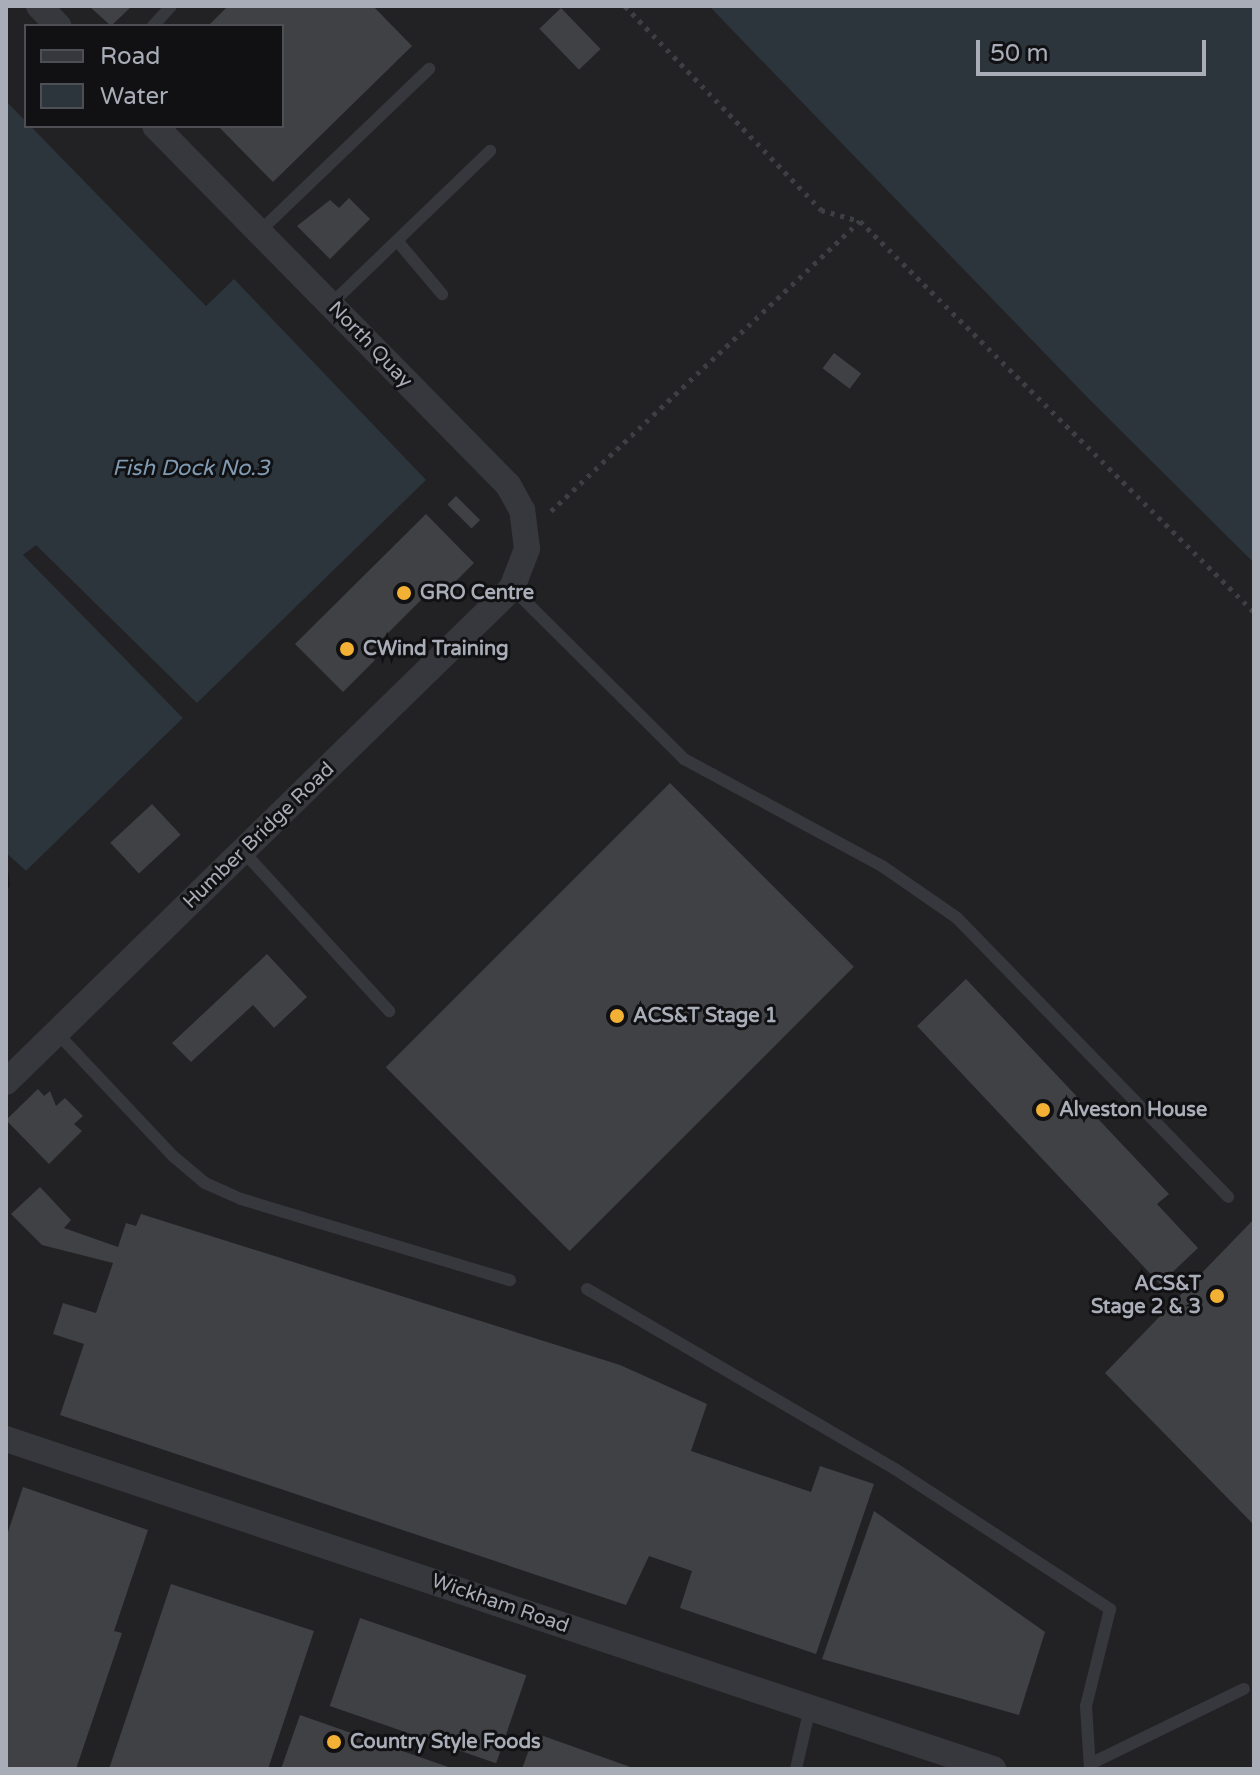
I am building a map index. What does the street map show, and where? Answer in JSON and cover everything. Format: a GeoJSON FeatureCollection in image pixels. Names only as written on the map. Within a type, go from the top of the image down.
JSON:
{"type":"FeatureCollection","features":[{"type":"Feature","properties":{"kind":"street"},"geometry":{"type":"LineString","coordinates":[[39,6],[56,24]]}},
{"type":"Feature","properties":{"kind":"street","name":"North Quay"},"geometry":{"type":"LineString","coordinates":[[157,128],[508,485],[522,510],[527,539],[524,568],[512,588]]}},
{"type":"Feature","properties":{"kind":"street","name":"Humber Bridge Road"},"geometry":{"type":"LineString","coordinates":[[6,1082],[512,588]]}},
{"type":"Feature","properties":{"kind":"street","name":"Wickham Road"},"geometry":{"type":"LineString","coordinates":[[6,1439],[993,1769]]}},
{"type":"Feature","properties":{"kind":"lane"},"geometry":{"type":"LineString","coordinates":[[155,24],[171,6]]}},
{"type":"Feature","properties":{"kind":"lane"},"geometry":{"type":"LineString","coordinates":[[259,232],[429,69]]}},
{"type":"Feature","properties":{"kind":"lane"},"geometry":{"type":"LineString","coordinates":[[331,304],[399,243],[490,151]]}},
{"type":"Feature","properties":{"kind":"lane"},"geometry":{"type":"LineString","coordinates":[[399,243],[442,294]]}},
{"type":"Feature","properties":{"kind":"lane"},"geometry":{"type":"LineString","coordinates":[[512,588],[684,759],[882,866],[957,918],[1228,1197]]}},
{"type":"Feature","properties":{"kind":"lane"},"geometry":{"type":"LineString","coordinates":[[243,851],[389,1011]]}},
{"type":"Feature","properties":{"kind":"lane"},"geometry":{"type":"LineString","coordinates":[[57,1033],[173,1156],[205,1183],[241,1199],[510,1280]]}},
{"type":"Feature","properties":{"kind":"lane"},"geometry":{"type":"LineString","coordinates":[[587,1289],[895,1469],[1110,1609],[1086,1706],[1091,1766],[1244,1689]]}},
{"type":"Feature","properties":{"kind":"lane"},"geometry":{"type":"LineString","coordinates":[[796,1769],[810,1708]]}},
{"type":"Feature","properties":{"kind":"path"},"geometry":{"type":"LineString","coordinates":[[625,6],[821,210],[860,221],[1254,612]]}},
{"type":"Feature","properties":{"kind":"path"},"geometry":{"type":"LineString","coordinates":[[527,539],[563,496],[860,221]]}},
{"type":"Feature","properties":{"kind":"shaded area"},"geometry":{"type":"Polygon","coordinates":[[[6,6],[709,6],[1254,563],[1254,1769],[6,1769],[6,891],[10,886],[6,853],[26,871],[183,718],[22,556],[36,544],[198,703],[233,280],[206,306],[32,128],[284,128],[284,24],[24,24],[24,120],[6,101],[6,6]]]}},
{"type":"Feature","properties":{"kind":"water"},"geometry":{"type":"Polygon","coordinates":[[[709,6],[1254,6],[1254,563],[1089,399],[709,6]]]}},
{"type":"Feature","properties":{"kind":"water","name":"Fish Dock No.3"},"geometry":{"type":"Polygon","coordinates":[[[6,101],[24,119],[24,128],[32,128],[206,306],[234,279],[426,480],[197,703],[36,545],[23,555],[183,718],[26,871],[6,853],[6,101]]]}},
{"type":"Feature","properties":{"kind":"building"},"geometry":{"type":"Polygon","coordinates":[[[89,6],[132,6],[113,24],[109,24],[89,6]]]}},
{"type":"Feature","properties":{"kind":"building"},"geometry":{"type":"Polygon","coordinates":[[[228,6],[373,6],[412,46],[273,182],[220,128],[284,128],[284,24],[210,24],[228,6]]]}},
{"type":"Feature","properties":{"kind":"building"},"geometry":{"type":"Polygon","coordinates":[[[561,8],[601,49],[579,70],[539,29],[561,8]]]}},
{"type":"Feature","properties":{"kind":"building"},"geometry":{"type":"Polygon","coordinates":[[[349,198],[370,219],[330,259],[297,226],[330,200],[339,208],[349,198]]]}},
{"type":"Feature","properties":{"kind":"building"},"geometry":{"type":"Polygon","coordinates":[[[834,353],[861,373],[850,389],[823,368],[834,353]]]}},
{"type":"Feature","properties":{"kind":"building"},"geometry":{"type":"Polygon","coordinates":[[[456,496],[480,520],[472,529],[448,504],[456,496]]]}},
{"type":"Feature","properties":{"kind":"building"},"geometry":{"type":"Polygon","coordinates":[[[426,514],[474,563],[440,597],[432,589],[368,653],[375,660],[343,692],[295,644],[426,514]]]}},
{"type":"Feature","properties":{"kind":"building","name":"ACS&T Stage 1"},"geometry":{"type":"Polygon","coordinates":[[[670,783],[854,967],[570,1251],[386,1067],[670,783]]]}},
{"type":"Feature","properties":{"kind":"building"},"geometry":{"type":"Polygon","coordinates":[[[152,804],[181,835],[139,874],[110,843],[152,804]]]}},
{"type":"Feature","properties":{"kind":"building"},"geometry":{"type":"Polygon","coordinates":[[[267,954],[307,997],[274,1028],[253,1005],[191,1062],[172,1043],[267,954]]]}},
{"type":"Feature","properties":{"kind":"building","name":"Alveston House"},"geometry":{"type":"Polygon","coordinates":[[[966,979],[1169,1194],[1157,1204],[1198,1248],[1160,1284],[917,1026],[966,979]]]}},
{"type":"Feature","properties":{"kind":"building"},"geometry":{"type":"Polygon","coordinates":[[[38,1089],[44,1096],[50,1091],[56,1106],[65,1098],[83,1116],[74,1124],[82,1131],[49,1164],[6,1120],[38,1089]]]}},
{"type":"Feature","properties":{"kind":"building"},"geometry":{"type":"Polygon","coordinates":[[[40,1187],[71,1220],[64,1228],[118,1247],[126,1223],[136,1226],[141,1214],[620,1365],[707,1404],[691,1451],[811,1492],[820,1466],[874,1484],[816,1654],[680,1608],[692,1571],[649,1556],[626,1605],[60,1415],[84,1344],[53,1334],[63,1303],[96,1313],[113,1263],[42,1245],[11,1214],[40,1187]]]}},
{"type":"Feature","properties":{"kind":"building","name":"ACS&T Stage 2 & 3"},"geometry":{"type":"Polygon","coordinates":[[[1254,1219],[1254,1525],[1105,1373],[1254,1219]]]}},
{"type":"Feature","properties":{"kind":"building"},"geometry":{"type":"Polygon","coordinates":[[[23,1487],[148,1530],[114,1631],[122,1633],[76,1769],[6,1769],[6,1538],[23,1487]]]}},
{"type":"Feature","properties":{"kind":"building"},"geometry":{"type":"Polygon","coordinates":[[[874,1511],[1045,1632],[1019,1715],[822,1659],[874,1511]]]}},
{"type":"Feature","properties":{"kind":"building"},"geometry":{"type":"Polygon","coordinates":[[[171,1584],[314,1631],[268,1769],[109,1769],[171,1584]]]}},
{"type":"Feature","properties":{"kind":"building"},"geometry":{"type":"Polygon","coordinates":[[[360,1618],[526,1675],[496,1763],[330,1706],[360,1618]]]}},
{"type":"Feature","properties":{"kind":"building","name":"Country Style Foods"},"geometry":{"type":"Polygon","coordinates":[[[300,1715],[454,1769],[281,1769],[300,1715]]]}},
{"type":"Feature","properties":{"kind":"building"},"geometry":{"type":"Polygon","coordinates":[[[535,1733],[636,1769],[522,1769],[535,1733]]]}},
{"type":"Feature","properties":{"kind":"place","name":"GRO Centre"},"geometry":{"type":"Point","coordinates":[404,593]}},
{"type":"Feature","properties":{"kind":"place","name":"CWind Training"},"geometry":{"type":"Point","coordinates":[347,649]}},
{"type":"Feature","properties":{"kind":"place","name":"ACS&T Stage 1"},"geometry":{"type":"Point","coordinates":[617,1016]}},
{"type":"Feature","properties":{"kind":"place","name":"Alveston House"},"geometry":{"type":"Point","coordinates":[1043,1110]}},
{"type":"Feature","properties":{"kind":"place","name":"ACS&T Stage 2 & 3"},"geometry":{"type":"Point","coordinates":[1217,1296]}},
{"type":"Feature","properties":{"kind":"place","name":"Country Style Foods"},"geometry":{"type":"Point","coordinates":[334,1742]}}]}
